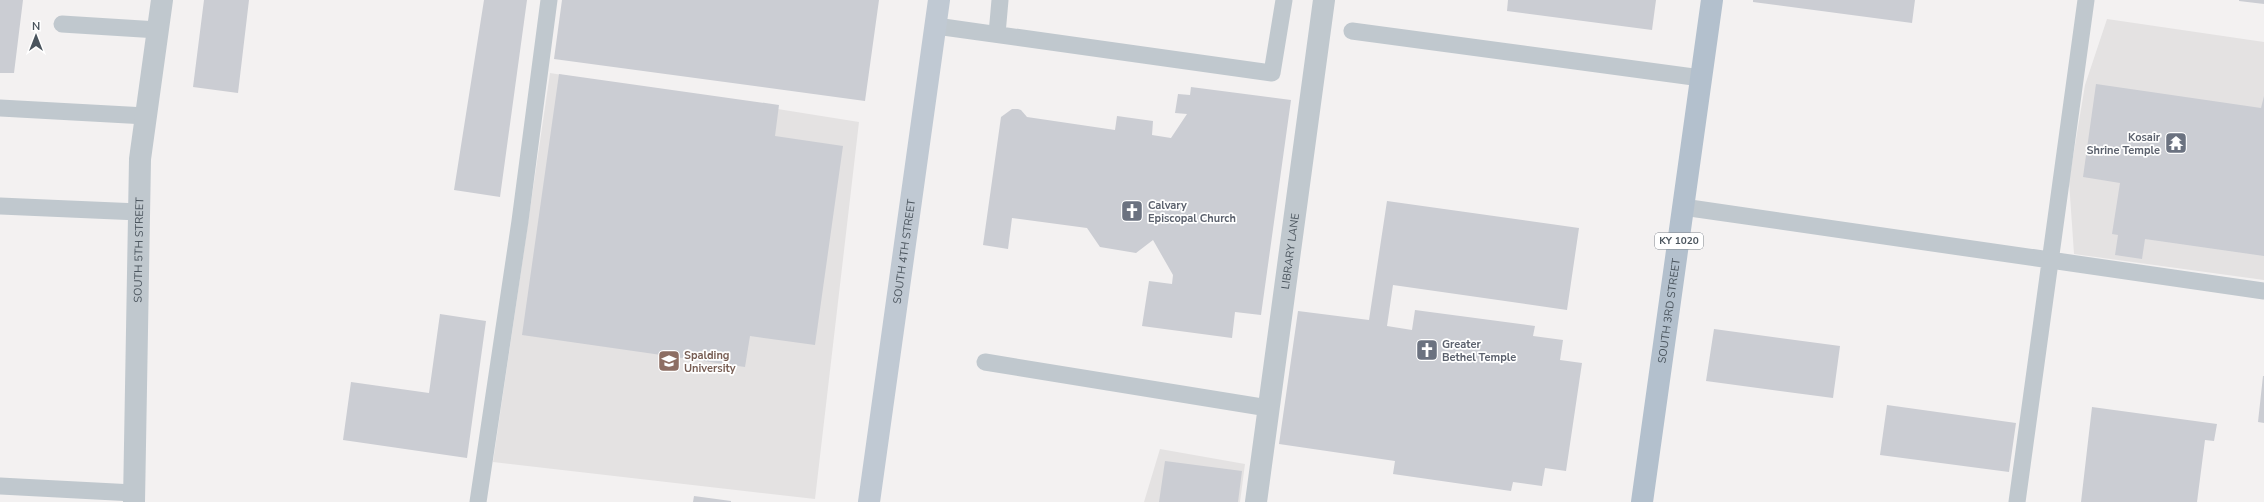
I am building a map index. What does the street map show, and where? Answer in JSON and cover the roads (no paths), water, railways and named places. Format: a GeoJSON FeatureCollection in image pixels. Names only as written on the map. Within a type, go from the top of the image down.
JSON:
{"type":"FeatureCollection","features":[{"type":"Feature","properties":{"kind":"main road","name":"SOUTH 4TH STREET"},"geometry":{"type":"LineString","coordinates":[[869,502],[939,0]]}},
{"type":"Feature","properties":{"kind":"main road","name":"SOUTH 3RD STREET"},"geometry":{"type":"LineString","coordinates":[[1642,502],[1712,0]]}},
{"type":"Feature","properties":{"kind":"street","name":"SOUTH 5TH STREET"},"geometry":{"type":"LineString","coordinates":[[134,498],[140,159],[162,0]]}},
{"type":"Feature","properties":{"kind":"street","name":"LIBRARY LANE"},"geometry":{"type":"LineString","coordinates":[[1256,502],[1324,0]]}},
{"type":"Feature","properties":{"kind":"lane"},"geometry":{"type":"LineString","coordinates":[[478,502],[520,221],[549,0]]}},
{"type":"Feature","properties":{"kind":"lane"},"geometry":{"type":"LineString","coordinates":[[997,34],[1000,0]]}},
{"type":"Feature","properties":{"kind":"lane"},"geometry":{"type":"LineString","coordinates":[[936,26],[1272,73],[1284,0]]}},
{"type":"Feature","properties":{"kind":"lane"},"geometry":{"type":"LineString","coordinates":[[2017,502],[2086,0]]}},
{"type":"Feature","properties":{"kind":"lane"},"geometry":{"type":"LineString","coordinates":[[62,24],[158,30]]}},
{"type":"Feature","properties":{"kind":"lane"},"geometry":{"type":"LineString","coordinates":[[1352,31],[1701,78]]}},
{"type":"Feature","properties":{"kind":"lane"},"geometry":{"type":"LineString","coordinates":[[0,108],[146,116]]}},
{"type":"Feature","properties":{"kind":"lane"},"geometry":{"type":"LineString","coordinates":[[0,206],[139,212]]}},
{"type":"Feature","properties":{"kind":"lane"},"geometry":{"type":"LineString","coordinates":[[1683,207],[2264,291]]}},
{"type":"Feature","properties":{"kind":"lane"},"geometry":{"type":"LineString","coordinates":[[985,362],[1268,408]]}},
{"type":"Feature","properties":{"kind":"lane"},"geometry":{"type":"LineString","coordinates":[[0,486],[134,498]]}},
{"type":"Feature","properties":{"kind":"place","name":"Kosair Shrine Temple"},"geometry":{"type":"Point","coordinates":[2176,143]}},
{"type":"Feature","properties":{"kind":"place","name":"Calvary Episcopal Church"},"geometry":{"type":"Point","coordinates":[1132,211]}},
{"type":"Feature","properties":{"kind":"place","name":"Greater Bethel Temple"},"geometry":{"type":"Point","coordinates":[1427,350]}},
{"type":"Feature","properties":{"kind":"place","name":"Spalding University"},"geometry":{"type":"Point","coordinates":[669,361]}}]}
